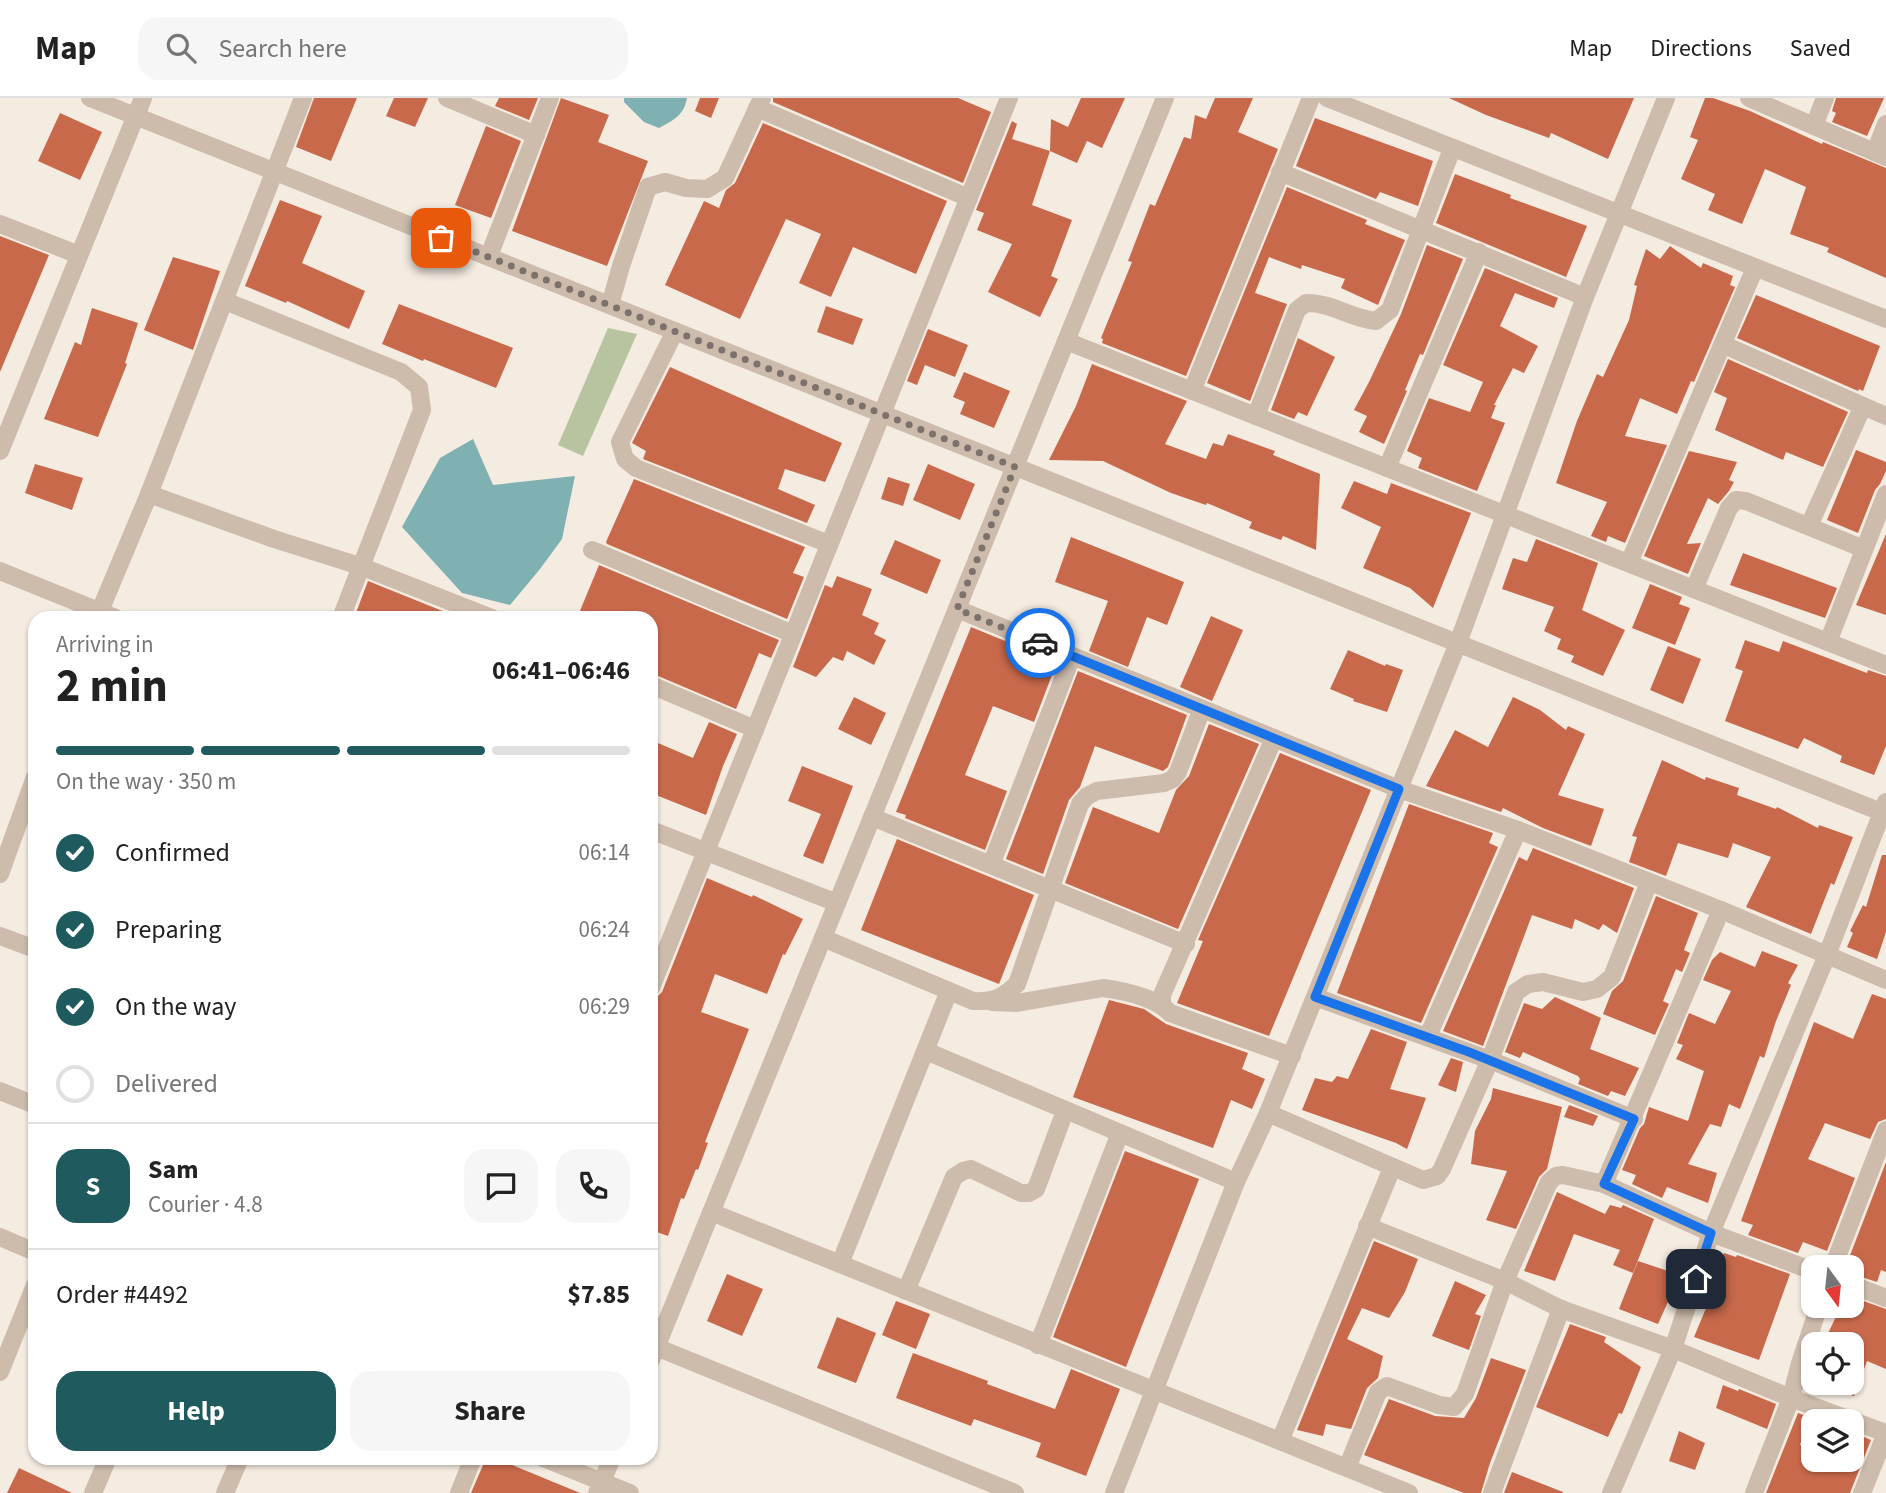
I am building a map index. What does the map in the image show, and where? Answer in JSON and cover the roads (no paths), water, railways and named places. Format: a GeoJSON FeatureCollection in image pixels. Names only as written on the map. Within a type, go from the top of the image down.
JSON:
{"type":"FeatureCollection","features":[{"type":"Feature","properties":{"kind":"street"},"geometry":{"type":"LineString","coordinates":[[90,98],[1884,810],[1827,955],[1711,1233],[1673,1349],[1611,1493]]}},
{"type":"Feature","properties":{"kind":"street"},"geometry":{"type":"LineString","coordinates":[[0,451],[143,98]]}},
{"type":"Feature","properties":{"kind":"street"},"geometry":{"type":"LineString","coordinates":[[106,611],[303,98]]}},
{"type":"Feature","properties":{"kind":"street"},"geometry":{"type":"LineString","coordinates":[[447,98],[536,135]]}},
{"type":"Feature","properties":{"kind":"street"},"geometry":{"type":"LineString","coordinates":[[489,257],[550,98]]}},
{"type":"Feature","properties":{"kind":"street"},"geometry":{"type":"LineString","coordinates":[[658,1339],[1165,98]]}},
{"type":"Feature","properties":{"kind":"street"},"geometry":{"type":"LineString","coordinates":[[1192,391],[1311,98]]}},
{"type":"Feature","properties":{"kind":"street"},"geometry":{"type":"LineString","coordinates":[[1327,98],[1886,319]]}},
{"type":"Feature","properties":{"kind":"street"},"geometry":{"type":"LineString","coordinates":[[1115,1493],[1236,1182],[1292,1056],[1458,643],[1586,297],[1666,98]]}},
{"type":"Feature","properties":{"kind":"street"},"geometry":{"type":"LineString","coordinates":[[1749,98],[1881,154],[1886,124]]}},
{"type":"Feature","properties":{"kind":"street"},"geometry":{"type":"LineString","coordinates":[[1814,126],[1825,98]]}},
{"type":"Feature","properties":{"kind":"street"},"geometry":{"type":"LineString","coordinates":[[658,966],[969,198],[1005,99]]}},
{"type":"Feature","properties":{"kind":"street"},"geometry":{"type":"LineString","coordinates":[[610,305],[648,187],[665,181],[687,188],[707,189],[725,178],[760,103],[969,198]]}},
{"type":"Feature","properties":{"kind":"street"},"geometry":{"type":"LineString","coordinates":[[1256,416],[1297,310],[1306,303],[1316,303],[1376,321],[1390,310],[1452,149]]}},
{"type":"Feature","properties":{"kind":"street"},"geometry":{"type":"LineString","coordinates":[[1280,172],[1586,297]]}},
{"type":"Feature","properties":{"kind":"street"},"geometry":{"type":"LineString","coordinates":[[0,224],[79,256]]}},
{"type":"Feature","properties":{"kind":"street"},"geometry":{"type":"LineString","coordinates":[[1387,468],[1479,252]]}},
{"type":"Feature","properties":{"kind":"street"},"geometry":{"type":"LineString","coordinates":[[1629,563],[1755,268]]}},
{"type":"Feature","properties":{"kind":"street"},"geometry":{"type":"LineString","coordinates":[[225,301],[401,372],[419,387],[422,410],[344,611]]}},
{"type":"Feature","properties":{"kind":"street"},"geometry":{"type":"LineString","coordinates":[[675,331],[620,442],[625,459],[636,468],[829,544]]}},
{"type":"Feature","properties":{"kind":"street"},"geometry":{"type":"LineString","coordinates":[[1066,341],[1886,665]]}},
{"type":"Feature","properties":{"kind":"street"},"geometry":{"type":"LineString","coordinates":[[1724,345],[1886,416]]}},
{"type":"Feature","properties":{"kind":"street"},"geometry":{"type":"LineString","coordinates":[[1809,526],[1863,406]]}},
{"type":"Feature","properties":{"kind":"street"},"geometry":{"type":"LineString","coordinates":[[149,494],[274,539],[360,566],[472,611]]}},
{"type":"Feature","properties":{"kind":"street"},"geometry":{"type":"LineString","coordinates":[[1828,642],[1886,494]]}},
{"type":"Feature","properties":{"kind":"street"},"geometry":{"type":"LineString","coordinates":[[1694,589],[1729,508],[1736,500],[1746,501],[1864,550]]}},
{"type":"Feature","properties":{"kind":"street"},"geometry":{"type":"LineString","coordinates":[[592,550],[793,634]]}},
{"type":"Feature","properties":{"kind":"street"},"geometry":{"type":"LineString","coordinates":[[0,572],[92,611]]}},
{"type":"Feature","properties":{"kind":"street"},"geometry":{"type":"LineString","coordinates":[[957,609],[1399,789],[1518,830],[1721,910],[1886,980]]}},
{"type":"Feature","properties":{"kind":"street"},"geometry":{"type":"LineString","coordinates":[[991,865],[1072,656]]}},
{"type":"Feature","properties":{"kind":"street"},"geometry":{"type":"LineString","coordinates":[[658,688],[755,729]]}},
{"type":"Feature","properties":{"kind":"street"},"geometry":{"type":"LineString","coordinates":[[990,1002],[1017,984],[1080,804],[1087,796],[1097,791],[1164,783],[1173,779],[1202,709]]}},
{"type":"Feature","properties":{"kind":"street"},"geometry":{"type":"LineString","coordinates":[[1162,1004],[1162,995],[1274,738]]}},
{"type":"Feature","properties":{"kind":"street"},"geometry":{"type":"LineString","coordinates":[[0,874],[28,796]]}},
{"type":"Feature","properties":{"kind":"street"},"geometry":{"type":"LineString","coordinates":[[872,817],[1186,944]]}},
{"type":"Feature","properties":{"kind":"street"},"geometry":{"type":"LineString","coordinates":[[1428,1037],[1518,830]]}},
{"type":"Feature","properties":{"kind":"street"},"geometry":{"type":"LineString","coordinates":[[658,833],[837,903]]}},
{"type":"Feature","properties":{"kind":"street"},"geometry":{"type":"LineString","coordinates":[[1268,1113],[1423,1180],[1437,1176],[1490,1060],[1516,992],[1528,984],[1543,982],[1583,992],[1597,989],[1612,977],[1649,882]]}},
{"type":"Feature","properties":{"kind":"street"},"geometry":{"type":"LineString","coordinates":[[1604,1184],[1721,910]]}},
{"type":"Feature","properties":{"kind":"street"},"geometry":{"type":"LineString","coordinates":[[0,936],[28,946]]}},
{"type":"Feature","properties":{"kind":"street"},"geometry":{"type":"LineString","coordinates":[[823,938],[973,1001],[1017,1003],[1103,988],[1162,1004],[1170,1013],[1292,1056]]}},
{"type":"Feature","properties":{"kind":"street"},"geometry":{"type":"LineString","coordinates":[[840,1264],[949,991]]}},
{"type":"Feature","properties":{"kind":"street"},"geometry":{"type":"LineString","coordinates":[[1315,997],[1490,1060],[1634,1119]]}},
{"type":"Feature","properties":{"kind":"street"},"geometry":{"type":"LineString","coordinates":[[926,1051],[1236,1182]]}},
{"type":"Feature","properties":{"kind":"street"},"geometry":{"type":"LineString","coordinates":[[0,1091],[28,1102]]}},
{"type":"Feature","properties":{"kind":"street"},"geometry":{"type":"LineString","coordinates":[[906,1291],[954,1177],[971,1169],[1021,1193],[1037,1189],[1065,1111]]}},
{"type":"Feature","properties":{"kind":"street"},"geometry":{"type":"LineString","coordinates":[[1838,1255],[1886,1130]]}},
{"type":"Feature","properties":{"kind":"street"},"geometry":{"type":"LineString","coordinates":[[1038,1345],[1120,1133]]}},
{"type":"Feature","properties":{"kind":"street"},"geometry":{"type":"LineString","coordinates":[[1280,1441],[1392,1168]]}},
{"type":"Feature","properties":{"kind":"street"},"geometry":{"type":"LineString","coordinates":[[1347,1468],[1378,1392],[1387,1386],[1439,1405],[1454,1407],[1465,1394],[1505,1281],[1549,1182],[1556,1176],[1563,1175],[1604,1184],[1711,1233],[1801,1266]]}},
{"type":"Feature","properties":{"kind":"street"},"geometry":{"type":"LineString","coordinates":[[711,1212],[1409,1493]]}},
{"type":"Feature","properties":{"kind":"street"},"geometry":{"type":"LineString","coordinates":[[1367,1226],[1505,1281],[1561,1309],[1673,1349],[1791,1398],[1886,1433],[1862,1493]]}},
{"type":"Feature","properties":{"kind":"street"},"geometry":{"type":"LineString","coordinates":[[0,1237],[28,1249]]}},
{"type":"Feature","properties":{"kind":"street"},"geometry":{"type":"LineString","coordinates":[[1864,1290],[1886,1298]]}},
{"type":"Feature","properties":{"kind":"street"},"geometry":{"type":"LineString","coordinates":[[0,1372],[28,1302]]}},
{"type":"Feature","properties":{"kind":"street"},"geometry":{"type":"LineString","coordinates":[[1492,1493],[1561,1309]]}},
{"type":"Feature","properties":{"kind":"street"},"geometry":{"type":"LineString","coordinates":[[1754,1493],[1791,1398],[1815,1318]]}},
{"type":"Feature","properties":{"kind":"street"},"geometry":{"type":"LineString","coordinates":[[658,1353],[1015,1493]]}},
{"type":"Feature","properties":{"kind":"street"},"geometry":{"type":"LineString","coordinates":[[93,1493],[105,1465]]}},
{"type":"Feature","properties":{"kind":"street"},"geometry":{"type":"LineString","coordinates":[[225,1493],[237,1465]]}},
{"type":"Feature","properties":{"kind":"street"},"geometry":{"type":"LineString","coordinates":[[459,1493],[469,1465]]}},
{"type":"Feature","properties":{"kind":"street"},"geometry":{"type":"LineString","coordinates":[[557,1465],[600,1487],[630,1493]]}},
{"type":"Feature","properties":{"kind":"street"},"geometry":{"type":"LineString","coordinates":[[600,1487],[609,1465]]}},
{"type":"Feature","properties":{"kind":"water"},"geometry":{"type":"Polygon","coordinates":[[[624,98],[687,98],[678,116],[659,128],[644,122],[624,102],[624,98]]]}},
{"type":"Feature","properties":{"kind":"water"},"geometry":{"type":"Polygon","coordinates":[[[473,439],[493,485],[575,476],[562,539],[510,605],[462,593],[402,527],[440,458],[473,439]]]}}]}
